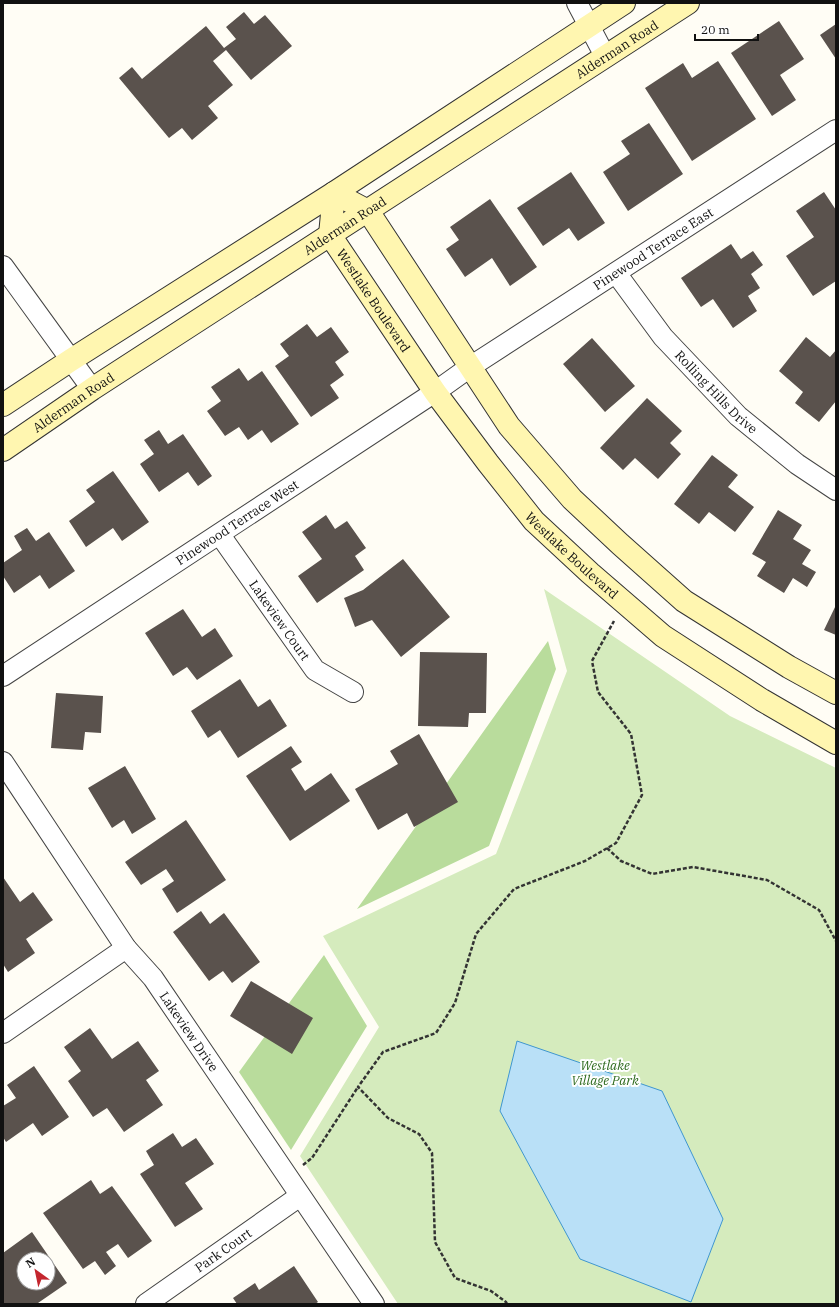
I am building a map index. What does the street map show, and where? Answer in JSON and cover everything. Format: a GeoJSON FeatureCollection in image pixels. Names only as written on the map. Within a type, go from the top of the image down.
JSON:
{"type":"FeatureCollection","features":[{"type":"Feature","properties":{"kind":"main road"},"geometry":{"type":"LineString","coordinates":[[3,405],[71,360],[334,193],[624,3]]}},
{"type":"Feature","properties":{"kind":"main road","name":"Alderman Road"},"geometry":{"type":"LineString","coordinates":[[3,450],[92,389],[688,3]]}},
{"type":"Feature","properties":{"kind":"main road"},"geometry":{"type":"LineString","coordinates":[[334,193],[368,211],[509,426],[572,499],[684,601],[789,667],[836,693]]}},
{"type":"Feature","properties":{"kind":"main road","name":"Westlake Boulevard"},"geometry":{"type":"LineString","coordinates":[[334,193],[330,235],[435,392],[534,521],[663,636],[762,700],[836,743]]}},
{"type":"Feature","properties":{"kind":"street"},"geometry":{"type":"LineString","coordinates":[[577,3],[590,25],[605,56]]}},
{"type":"Feature","properties":{"kind":"street","name":"Pinewood Terrace East"},"geometry":{"type":"LineString","coordinates":[[470,367],[836,130]]}},
{"type":"Feature","properties":{"kind":"street"},"geometry":{"type":"LineString","coordinates":[[3,266],[92,389]]}},
{"type":"Feature","properties":{"kind":"street","name":"Rolling Hills Drive"},"geometry":{"type":"LineString","coordinates":[[616,273],[664,337],[738,416],[797,464],[836,490]]}},
{"type":"Feature","properties":{"kind":"street","name":"Pinewood Terrace West"},"geometry":{"type":"LineString","coordinates":[[3,676],[220,535],[435,392],[470,367]]}},
{"type":"Feature","properties":{"kind":"street","name":"Lakeview Court"},"geometry":{"type":"LineString","coordinates":[[220,535],[315,670],[353,692]]}},
{"type":"Feature","properties":{"kind":"street","name":"Lakeview Drive"},"geometry":{"type":"LineString","coordinates":[[3,762],[126,948],[153,978],[374,1304]]}},
{"type":"Feature","properties":{"kind":"street"},"geometry":{"type":"LineString","coordinates":[[3,1033],[126,948]]}},
{"type":"Feature","properties":{"kind":"street","name":"Park Court"},"geometry":{"type":"LineString","coordinates":[[146,1304],[300,1196]]}},
{"type":"Feature","properties":{"kind":"path"},"geometry":{"type":"LineString","coordinates":[[287,1177],[312,1158],[358,1087],[383,1052],[436,1033],[456,1003],[476,934],[514,889],[584,861],[616,844],[642,795],[631,734],[598,692],[592,661],[624,602]]}},
{"type":"Feature","properties":{"kind":"path"},"geometry":{"type":"LineString","coordinates":[[607,848],[621,861],[652,874],[693,867],[767,880],[819,910],[836,941]]}},
{"type":"Feature","properties":{"kind":"path"},"geometry":{"type":"LineString","coordinates":[[358,1087],[388,1118],[420,1134],[432,1153],[435,1242],[455,1278],[491,1291],[507,1304]]}},
{"type":"Feature","properties":{"kind":"green space","name":"Westlake Village Park"},"geometry":{"type":"Polygon","coordinates":[[[544,589],[730,716],[836,768],[836,1304],[398,1304],[300,1156],[379,1027],[323,936],[496,854],[567,671],[544,589]]]}},
{"type":"Feature","properties":{"kind":"green space"},"geometry":{"type":"Polygon","coordinates":[[[548,641],[556,669],[489,846],[357,909],[548,641]]]}},
{"type":"Feature","properties":{"kind":"green space"},"geometry":{"type":"Polygon","coordinates":[[[324,955],[367,1026],[291,1150],[239,1072],[324,955]]]}},
{"type":"Feature","properties":{"kind":"water"},"geometry":{"type":"Polygon","coordinates":[[[517,1041],[662,1091],[723,1219],[691,1302],[580,1259],[500,1111],[517,1041]]]}},
{"type":"Feature","properties":{"kind":"building"},"geometry":{"type":"Polygon","coordinates":[[[244,12],[254,24],[265,15],[292,46],[251,80],[226,50],[213,61],[233,85],[208,106],[218,118],[192,140],[182,128],[169,138],[119,78],[132,67],[142,79],[206,26],[224,48],[236,39],[226,27],[244,12]]]}},
{"type":"Feature","properties":{"kind":"building"},"geometry":{"type":"Polygon","coordinates":[[[779,21],[804,59],[780,75],[796,100],[772,116],[731,53],[779,21]]]}},
{"type":"Feature","properties":{"kind":"building"},"geometry":{"type":"Polygon","coordinates":[[[836,24],[836,59],[820,35],[836,24]]]}},
{"type":"Feature","properties":{"kind":"building"},"geometry":{"type":"Polygon","coordinates":[[[718,61],[756,119],[692,161],[645,88],[683,63],[692,78],[718,61]]]}},
{"type":"Feature","properties":{"kind":"building"},"geometry":{"type":"Polygon","coordinates":[[[649,123],[683,174],[628,211],[603,172],[630,154],[621,141],[649,123]]]}},
{"type":"Feature","properties":{"kind":"building"},"geometry":{"type":"Polygon","coordinates":[[[571,172],[605,223],[578,241],[569,228],[543,246],[517,208],[571,172]]]}},
{"type":"Feature","properties":{"kind":"building"},"geometry":{"type":"Polygon","coordinates":[[[824,192],[836,210],[836,281],[813,296],[786,256],[814,237],[796,211],[824,192]]]}},
{"type":"Feature","properties":{"kind":"building"},"geometry":{"type":"Polygon","coordinates":[[[490,199],[537,267],[510,286],[492,258],[465,277],[446,249],[459,240],[450,227],[490,199]]]}},
{"type":"Feature","properties":{"kind":"building"},"geometry":{"type":"Polygon","coordinates":[[[731,244],[741,259],[753,251],[763,265],[751,274],[760,288],[748,296],[757,311],[733,328],[713,299],[701,307],[681,278],[731,244]]]}},
{"type":"Feature","properties":{"kind":"building"},"geometry":{"type":"Polygon","coordinates":[[[307,324],[317,337],[331,327],[349,352],[335,362],[344,375],[330,385],[339,398],[311,417],[275,366],[289,356],[280,344],[307,324]]]}},
{"type":"Feature","properties":{"kind":"building"},"geometry":{"type":"Polygon","coordinates":[[[806,337],[830,357],[836,350],[836,401],[819,422],[795,403],[803,392],[779,371],[806,337]]]}},
{"type":"Feature","properties":{"kind":"building"},"geometry":{"type":"Polygon","coordinates":[[[592,338],[635,386],[605,412],[563,364],[592,338]]]}},
{"type":"Feature","properties":{"kind":"building"},"geometry":{"type":"Polygon","coordinates":[[[239,368],[248,381],[262,371],[299,424],[271,443],[262,430],[248,440],[239,427],[225,436],[207,411],[221,401],[211,387],[239,368]]]}},
{"type":"Feature","properties":{"kind":"building"},"geometry":{"type":"Polygon","coordinates":[[[647,398],[682,431],[670,443],[681,454],[658,479],[635,458],[623,470],[600,448],[647,398]]]}},
{"type":"Feature","properties":{"kind":"building"},"geometry":{"type":"Polygon","coordinates":[[[159,430],[168,444],[183,434],[212,476],[198,486],[188,472],[159,492],[140,464],[154,454],[144,440],[159,430]]]}},
{"type":"Feature","properties":{"kind":"building"},"geometry":{"type":"Polygon","coordinates":[[[712,455],[738,475],[728,487],[754,507],[735,532],[709,512],[699,524],[674,504],[712,455]]]}},
{"type":"Feature","properties":{"kind":"building"},"geometry":{"type":"Polygon","coordinates":[[[113,471],[149,522],[122,541],[113,528],[86,547],[69,521],[95,502],[86,490],[113,471]]]}},
{"type":"Feature","properties":{"kind":"building"},"geometry":{"type":"Polygon","coordinates":[[[778,510],[802,525],[793,539],[811,550],[802,564],[816,572],[807,587],[793,578],[784,593],[757,576],[766,562],[752,554],[778,510]]]}},
{"type":"Feature","properties":{"kind":"building"},"geometry":{"type":"Polygon","coordinates":[[[326,515],[335,529],[347,521],[366,548],[355,556],[364,570],[317,603],[298,576],[322,559],[302,532],[326,515]]]}},
{"type":"Feature","properties":{"kind":"building"},"geometry":{"type":"Polygon","coordinates":[[[27,528],[36,541],[49,532],[75,571],[49,589],[40,575],[14,593],[3,576],[3,563],[22,550],[14,536],[27,528]]]}},
{"type":"Feature","properties":{"kind":"building"},"geometry":{"type":"Polygon","coordinates":[[[403,559],[450,617],[401,657],[372,620],[355,627],[344,598],[363,590],[403,559]]]}},
{"type":"Feature","properties":{"kind":"building"},"geometry":{"type":"Polygon","coordinates":[[[836,605],[836,635],[824,630],[836,605]]]}},
{"type":"Feature","properties":{"kind":"building"},"geometry":{"type":"Polygon","coordinates":[[[183,609],[202,637],[215,628],[233,656],[197,680],[187,667],[173,676],[145,633],[183,609]]]}},
{"type":"Feature","properties":{"kind":"building"},"geometry":{"type":"Polygon","coordinates":[[[420,652],[487,653],[486,713],[469,713],[468,727],[418,726],[420,652]]]}},
{"type":"Feature","properties":{"kind":"building"},"geometry":{"type":"Polygon","coordinates":[[[240,679],[258,707],[270,699],[287,726],[238,758],[220,730],[208,738],[191,711],[240,679]]]}},
{"type":"Feature","properties":{"kind":"building"},"geometry":{"type":"Polygon","coordinates":[[[56,693],[103,696],[101,733],[85,732],[83,750],[51,748],[56,693]]]}},
{"type":"Feature","properties":{"kind":"building"},"geometry":{"type":"Polygon","coordinates":[[[419,734],[458,802],[414,827],[407,813],[378,830],[355,789],[398,764],[390,751],[419,734]]]}},
{"type":"Feature","properties":{"kind":"building"},"geometry":{"type":"Polygon","coordinates":[[[291,746],[302,762],[291,769],[305,791],[331,773],[350,801],[290,841],[246,776],[291,746]]]}},
{"type":"Feature","properties":{"kind":"building"},"geometry":{"type":"Polygon","coordinates":[[[125,766],[156,819],[132,834],[124,820],[112,828],[88,788],[125,766]]]}},
{"type":"Feature","properties":{"kind":"building"},"geometry":{"type":"Polygon","coordinates":[[[186,820],[226,880],[177,913],[162,889],[174,881],[166,869],[141,885],[125,862],[186,820]]]}},
{"type":"Feature","properties":{"kind":"building"},"geometry":{"type":"Polygon","coordinates":[[[3,877],[20,902],[33,892],[53,920],[26,939],[35,953],[8,972],[3,964],[3,877]]]}},
{"type":"Feature","properties":{"kind":"building"},"geometry":{"type":"Polygon","coordinates":[[[201,911],[210,924],[224,913],[260,962],[232,983],[223,971],[209,981],[173,932],[201,911]]]}},
{"type":"Feature","properties":{"kind":"building"},"geometry":{"type":"Polygon","coordinates":[[[251,981],[313,1018],[292,1054],[230,1016],[251,981]]]}},
{"type":"Feature","properties":{"kind":"building"},"geometry":{"type":"Polygon","coordinates":[[[90,1028],[112,1059],[138,1041],[159,1071],[146,1080],[163,1105],[124,1132],[107,1108],[93,1117],[68,1081],[81,1071],[64,1047],[90,1028]]]}},
{"type":"Feature","properties":{"kind":"building"},"geometry":{"type":"Polygon","coordinates":[[[34,1066],[69,1117],[42,1136],[33,1123],[6,1142],[3,1137],[3,1106],[16,1098],[7,1085],[34,1066]]]}},
{"type":"Feature","properties":{"kind":"building"},"geometry":{"type":"Polygon","coordinates":[[[173,1133],[182,1147],[196,1138],[214,1164],[185,1183],[203,1209],[175,1227],[140,1174],[154,1165],[146,1151],[173,1133]]]}},
{"type":"Feature","properties":{"kind":"building"},"geometry":{"type":"Polygon","coordinates":[[[91,1180],[100,1194],[112,1186],[152,1241],[128,1258],[118,1244],[106,1252],[116,1266],[105,1275],[95,1261],[83,1269],[43,1213],[91,1180]]]}},
{"type":"Feature","properties":{"kind":"building"},"geometry":{"type":"Polygon","coordinates":[[[32,1232],[45,1251],[16,1251],[16,1291],[55,1291],[38,1303],[39,1304],[3,1304],[3,1253],[32,1232]]]}},
{"type":"Feature","properties":{"kind":"building"},"geometry":{"type":"Polygon","coordinates":[[[294,1266],[318,1302],[315,1304],[237,1304],[233,1298],[255,1283],[259,1290],[294,1266]]]}},
{"type":"Feature","properties":{"kind":"building"},"geometry":{"type":"Polygon","coordinates":[[[56,1267],[67,1283],[56,1291],[56,1267]]]}}]}
